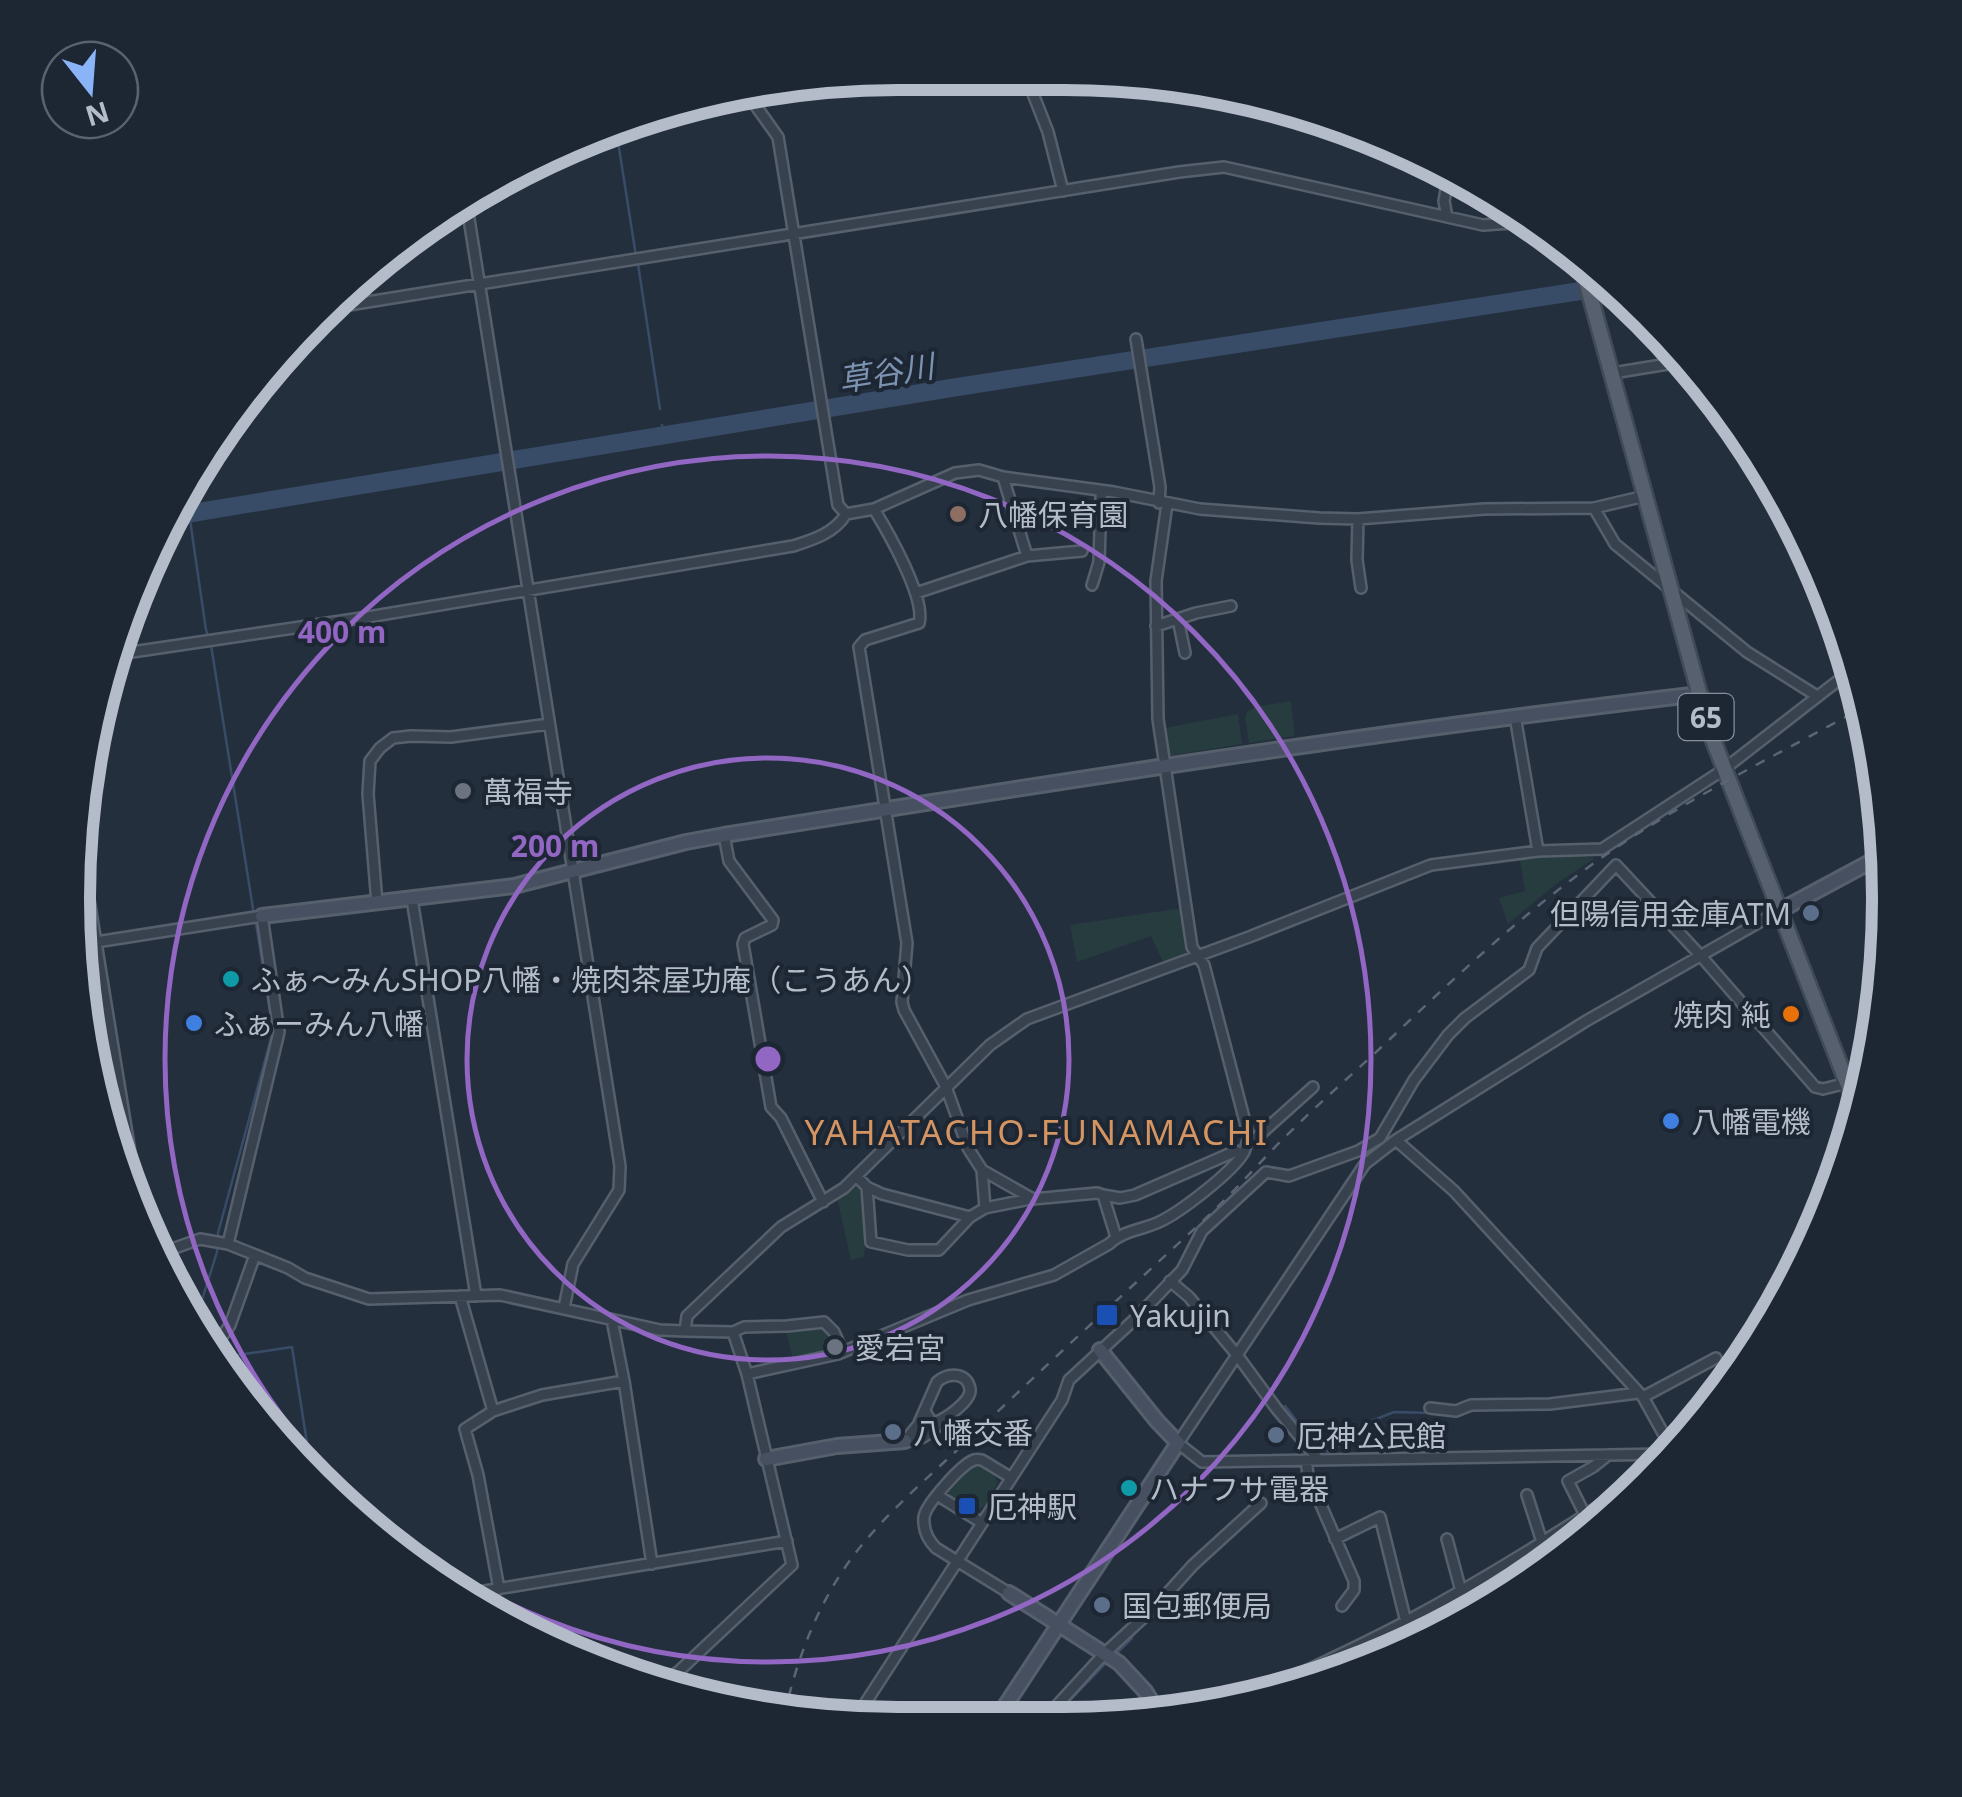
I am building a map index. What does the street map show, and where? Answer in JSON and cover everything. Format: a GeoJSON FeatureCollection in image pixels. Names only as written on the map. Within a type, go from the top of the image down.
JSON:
{"type":"FeatureCollection","features":[{"type":"Feature","properties":{"kind":"main road","name":"65"},"geometry":{"type":"LineString","coordinates":[[1586,282],[1723,770],[1849,1087]]}},
{"type":"Feature","properties":{"kind":"street"},"geometry":{"type":"LineString","coordinates":[[1031,90],[1048,132],[1063,191]]}},
{"type":"Feature","properties":{"kind":"street"},"geometry":{"type":"LineString","coordinates":[[754,104],[778,136],[838,505],[846,514]]}},
{"type":"Feature","properties":{"kind":"street"},"geometry":{"type":"LineString","coordinates":[[350,305],[1224,167],[1482,225],[1508,223]]}},
{"type":"Feature","properties":{"kind":"street"},"geometry":{"type":"LineString","coordinates":[[1446,187],[1447,218]]}},
{"type":"Feature","properties":{"kind":"street"},"geometry":{"type":"LineString","coordinates":[[468,214],[621,1178],[608,1210],[572,1264],[564,1308]]}},
{"type":"Feature","properties":{"kind":"street"},"geometry":{"type":"LineString","coordinates":[[747,1374],[843,1352],[968,1300],[1054,1275],[1116,1237],[1174,1214],[1242,1155],[1248,1137],[1204,966],[1192,947],[1158,719],[1156,581],[1163,503],[1136,340]]}},
{"type":"Feature","properties":{"kind":"street"},"geometry":{"type":"LineString","coordinates":[[1612,373],[1670,364]]}},
{"type":"Feature","properties":{"kind":"street"},"geometry":{"type":"LineString","coordinates":[[129,652],[793,546],[817,538],[846,514],[874,509],[955,474],[978,470],[1200,509],[1319,518],[1594,508],[1645,496]]}},
{"type":"Feature","properties":{"kind":"street"},"geometry":{"type":"LineString","coordinates":[[1003,477],[1027,556]]}},
{"type":"Feature","properties":{"kind":"street"},"geometry":{"type":"LineString","coordinates":[[1092,585],[1099,562],[1103,490]]}},
{"type":"Feature","properties":{"kind":"street"},"geometry":{"type":"LineString","coordinates":[[1594,508],[1615,544],[1747,652],[1817,696]]}},
{"type":"Feature","properties":{"kind":"street"},"geometry":{"type":"LineString","coordinates":[[874,509],[922,612],[919,623],[865,640],[859,647],[907,943],[902,1002],[946,1087],[968,1148],[982,1170],[1033,1199]]}},
{"type":"Feature","properties":{"kind":"street"},"geometry":{"type":"LineString","coordinates":[[1358,519],[1361,588]]}},
{"type":"Feature","properties":{"kind":"street"},"geometry":{"type":"LineString","coordinates":[[916,593],[1027,556],[1068,547],[1082,551]]}},
{"type":"Feature","properties":{"kind":"street"},"geometry":{"type":"LineString","coordinates":[[1156,626],[1231,606]]}},
{"type":"Feature","properties":{"kind":"street"},"geometry":{"type":"LineString","coordinates":[[1178,619],[1184,653]]}},
{"type":"Feature","properties":{"kind":"street"},"geometry":{"type":"LineString","coordinates":[[686,1332],[687,1316],[754,1250],[793,1218],[857,1177],[990,1045],[1027,1019],[1431,865],[1538,851],[1602,849],[1723,770],[1841,678]]}},
{"type":"Feature","properties":{"kind":"street"},"geometry":{"type":"LineString","coordinates":[[92,943],[262,916],[514,886],[686,842],[1164,765],[1700,694]]}},
{"type":"Feature","properties":{"kind":"street"},"geometry":{"type":"LineString","coordinates":[[1515,716],[1538,851]]}},
{"type":"Feature","properties":{"kind":"street"},"geometry":{"type":"LineString","coordinates":[[377,903],[368,794],[370,761],[380,748],[393,738],[452,737],[549,724]]}},
{"type":"Feature","properties":{"kind":"street"},"geometry":{"type":"LineString","coordinates":[[724,835],[729,861],[773,920],[745,938],[743,944],[771,1107],[781,1118],[823,1202]]}},
{"type":"Feature","properties":{"kind":"street"},"geometry":{"type":"LineString","coordinates":[[863,1706],[1062,1400],[1069,1380],[1182,1270],[1202,1231],[1266,1172],[1289,1176],[1396,1140],[1586,1021],[1871,862]]}},
{"type":"Feature","properties":{"kind":"street"},"geometry":{"type":"LineString","coordinates":[[1005,1707],[1365,1164],[1383,1143],[1414,1080],[1448,1035],[1528,970],[1537,948],[1616,865],[1815,1086],[1823,1089],[1847,1083]]}},
{"type":"Feature","properties":{"kind":"street"},"geometry":{"type":"LineString","coordinates":[[412,899],[476,1296]]}},
{"type":"Feature","properties":{"kind":"street"},"geometry":{"type":"LineString","coordinates":[[90,907],[129,1143]]}},
{"type":"Feature","properties":{"kind":"street"},"geometry":{"type":"LineString","coordinates":[[228,1244],[279,1032],[262,916]]}},
{"type":"Feature","properties":{"kind":"street"},"geometry":{"type":"LineString","coordinates":[[1246,1143],[1255,1140],[1313,1087]]}},
{"type":"Feature","properties":{"kind":"street"},"geometry":{"type":"LineString","coordinates":[[1396,1140],[1454,1191],[1640,1395],[1665,1438]]}},
{"type":"Feature","properties":{"kind":"street"},"geometry":{"type":"LineString","coordinates":[[866,1187],[871,1242],[908,1250],[939,1250],[985,1208],[1097,1194],[1127,1198],[1236,1151],[1242,1155]]}},
{"type":"Feature","properties":{"kind":"street"},"geometry":{"type":"LineString","coordinates":[[1196,1168],[1209,1186]]}},
{"type":"Feature","properties":{"kind":"street"},"geometry":{"type":"LineString","coordinates":[[982,1170],[985,1208]]}},
{"type":"Feature","properties":{"kind":"street"},"geometry":{"type":"LineString","coordinates":[[857,1177],[866,1187],[882,1194],[970,1218]]}},
{"type":"Feature","properties":{"kind":"street"},"geometry":{"type":"LineString","coordinates":[[1104,1195],[1116,1237]]}},
{"type":"Feature","properties":{"kind":"street"},"geometry":{"type":"LineString","coordinates":[[170,1250],[200,1239],[228,1244],[305,1278],[369,1298],[500,1295],[660,1330],[686,1332],[733,1332],[744,1327],[824,1322],[834,1332],[843,1352]]}},
{"type":"Feature","properties":{"kind":"street"},"geometry":{"type":"LineString","coordinates":[[220,1339],[230,1324],[256,1255]]}},
{"type":"Feature","properties":{"kind":"street"},"geometry":{"type":"LineString","coordinates":[[1170,1281],[1189,1297],[1318,1459]]}},
{"type":"Feature","properties":{"kind":"street"},"geometry":{"type":"LineString","coordinates":[[460,1296],[493,1410]]}},
{"type":"Feature","properties":{"kind":"street"},"geometry":{"type":"LineString","coordinates":[[612,1320],[652,1564]]}},
{"type":"Feature","properties":{"kind":"street"},"geometry":{"type":"LineString","coordinates":[[674,1675],[792,1565],[747,1374],[733,1332]]}},
{"type":"Feature","properties":{"kind":"street"},"geometry":{"type":"LineString","coordinates":[[1100,1350],[1156,1421],[1202,1462],[1650,1454]]}},
{"type":"Feature","properties":{"kind":"street"},"geometry":{"type":"LineString","coordinates":[[1430,1408],[1456,1411],[1471,1405],[1550,1404],[1640,1395],[1716,1358]]}},
{"type":"Feature","properties":{"kind":"street"},"geometry":{"type":"LineString","coordinates":[[766,1459],[837,1446],[905,1442],[926,1437],[969,1396],[970,1390],[959,1376],[942,1376],[937,1382],[918,1425],[905,1442]]}},
{"type":"Feature","properties":{"kind":"street"},"geometry":{"type":"LineString","coordinates":[[500,1588],[465,1429],[493,1410],[542,1396],[624,1381]]}},
{"type":"Feature","properties":{"kind":"street"},"geometry":{"type":"LineString","coordinates":[[925,1411],[930,1420],[946,1418]]}},
{"type":"Feature","properties":{"kind":"street"},"geometry":{"type":"LineString","coordinates":[[1585,1516],[1568,1482],[1608,1454]]}},
{"type":"Feature","properties":{"kind":"street"},"geometry":{"type":"LineString","coordinates":[[1010,1477],[982,1460],[970,1462],[926,1509],[930,1542],[1104,1654],[1134,1676],[1151,1702]]}},
{"type":"Feature","properties":{"kind":"street"},"geometry":{"type":"LineString","coordinates":[[1306,1460],[1308,1475],[1354,1586],[1342,1606]]}},
{"type":"Feature","properties":{"kind":"street"},"geometry":{"type":"LineString","coordinates":[[937,1494],[982,1524]]}},
{"type":"Feature","properties":{"kind":"street"},"geometry":{"type":"LineString","coordinates":[[1527,1494],[1542,1542]]}},
{"type":"Feature","properties":{"kind":"street"},"geometry":{"type":"LineString","coordinates":[[1056,1707],[1193,1565],[1262,1503]]}},
{"type":"Feature","properties":{"kind":"street"},"geometry":{"type":"LineString","coordinates":[[1315,1666],[1406,1622],[1585,1516]]}},
{"type":"Feature","properties":{"kind":"street"},"geometry":{"type":"LineString","coordinates":[[1334,1539],[1380,1518],[1406,1622]]}},
{"type":"Feature","properties":{"kind":"street"},"geometry":{"type":"LineString","coordinates":[[1447,1539],[1460,1590]]}},
{"type":"Feature","properties":{"kind":"street"},"geometry":{"type":"LineString","coordinates":[[483,1592],[788,1541]]}},
{"type":"Feature","properties":{"kind":"green space"},"geometry":{"type":"Polygon","coordinates":[[[1291,701],[1295,736],[1249,743],[1247,712],[1291,701]]]}},
{"type":"Feature","properties":{"kind":"green space"},"geometry":{"type":"Polygon","coordinates":[[[1238,714],[1242,744],[1168,756],[1165,728],[1238,714]]]}},
{"type":"Feature","properties":{"kind":"green space"},"geometry":{"type":"Polygon","coordinates":[[[1571,854],[1595,858],[1508,924],[1499,898],[1525,891],[1520,860],[1571,854]]]}},
{"type":"Feature","properties":{"kind":"green space"},"geometry":{"type":"Polygon","coordinates":[[[1182,908],[1188,952],[1163,962],[1151,936],[1077,962],[1070,925],[1182,908]]]}},
{"type":"Feature","properties":{"kind":"green space"},"geometry":{"type":"Polygon","coordinates":[[[857,1186],[863,1191],[867,1231],[864,1257],[851,1260],[837,1198],[857,1186]]]}},
{"type":"Feature","properties":{"kind":"green space"},"geometry":{"type":"Polygon","coordinates":[[[822,1325],[838,1342],[831,1344],[833,1350],[793,1360],[786,1330],[822,1325]]]}},
{"type":"Feature","properties":{"kind":"green space"},"geometry":{"type":"Polygon","coordinates":[[[979,1466],[998,1482],[986,1505],[975,1511],[949,1492],[979,1466]]]}},
{"type":"Feature","properties":{"kind":"waterway"},"geometry":{"type":"LineString","coordinates":[[618,141],[636,256]]}},
{"type":"Feature","properties":{"kind":"waterway"},"geometry":{"type":"LineString","coordinates":[[638,264],[660,409]]}},
{"type":"Feature","properties":{"kind":"waterway","name":"草谷川"},"geometry":{"type":"LineString","coordinates":[[187,514],[951,388],[1594,289]]}},
{"type":"Feature","properties":{"kind":"waterway"},"geometry":{"type":"LineString","coordinates":[[662,425],[665,437]]}},
{"type":"Feature","properties":{"kind":"waterway"},"geometry":{"type":"LineString","coordinates":[[189,513],[254,915]]}},
{"type":"Feature","properties":{"kind":"waterway"},"geometry":{"type":"LineString","coordinates":[[200,1306],[273,1031],[256,923]]}},
{"type":"Feature","properties":{"kind":"waterway"},"geometry":{"type":"LineString","coordinates":[[232,1356],[292,1347],[308,1450]]}},
{"type":"Feature","properties":{"kind":"waterway"},"geometry":{"type":"LineString","coordinates":[[1285,1406],[1310,1438],[1329,1452],[1351,1438],[1361,1425],[1394,1412],[1434,1413]]}},
{"type":"Feature","properties":{"kind":"waterway"},"geometry":{"type":"LineString","coordinates":[[1115,1655],[1132,1638]]}},
{"type":"Feature","properties":{"kind":"waterway"},"geometry":{"type":"LineString","coordinates":[[1063,1707],[1109,1660]]}},
{"type":"Feature","properties":{"kind":"railway"},"geometry":{"type":"LineString","coordinates":[[788,1699],[804,1648],[823,1605],[873,1532],[1454,979],[1601,858],[1712,790],[1850,715]]}},
{"type":"Feature","properties":{"kind":"place","name":"八幡保育園"},"geometry":{"type":"Point","coordinates":[958,514]}},
{"type":"Feature","properties":{"kind":"place","name":"萬福寺"},"geometry":{"type":"Point","coordinates":[463,791]}},
{"type":"Feature","properties":{"kind":"place","name":"但陽信用金庫ATM"},"geometry":{"type":"Point","coordinates":[1811,913]}},
{"type":"Feature","properties":{"kind":"place","name":"ふぁ～みんSHOP八幡・焼肉茶屋功庵（こうあん）"},"geometry":{"type":"Point","coordinates":[231,979]}},
{"type":"Feature","properties":{"kind":"place","name":"焼肉 純"},"geometry":{"type":"Point","coordinates":[1791,1014]}},
{"type":"Feature","properties":{"kind":"place","name":"ふぁーみん八幡"},"geometry":{"type":"Point","coordinates":[194,1023]}},
{"type":"Feature","properties":{"kind":"place","name":"八幡電機"},"geometry":{"type":"Point","coordinates":[1671,1121]}},
{"type":"Feature","properties":{"kind":"place","name":"Yakujin"},"geometry":{"type":"Point","coordinates":[1107,1315]}},
{"type":"Feature","properties":{"kind":"place","name":"愛宕宮"},"geometry":{"type":"Point","coordinates":[835,1347]}},
{"type":"Feature","properties":{"kind":"place","name":"八幡交番"},"geometry":{"type":"Point","coordinates":[893,1432]}},
{"type":"Feature","properties":{"kind":"place","name":"厄神公民館"},"geometry":{"type":"Point","coordinates":[1276,1435]}},
{"type":"Feature","properties":{"kind":"place","name":"ハナフサ電器"},"geometry":{"type":"Point","coordinates":[1129,1488]}},
{"type":"Feature","properties":{"kind":"place","name":"厄神駅"},"geometry":{"type":"Point","coordinates":[967,1506]}},
{"type":"Feature","properties":{"kind":"place","name":"国包郵便局"},"geometry":{"type":"Point","coordinates":[1102,1605]}},
{"type":"Feature","properties":{"kind":"district","name":"YAHATACHO-FUNAMACHI"},"geometry":{"type":"Point","coordinates":[1037,1131]}}]}
